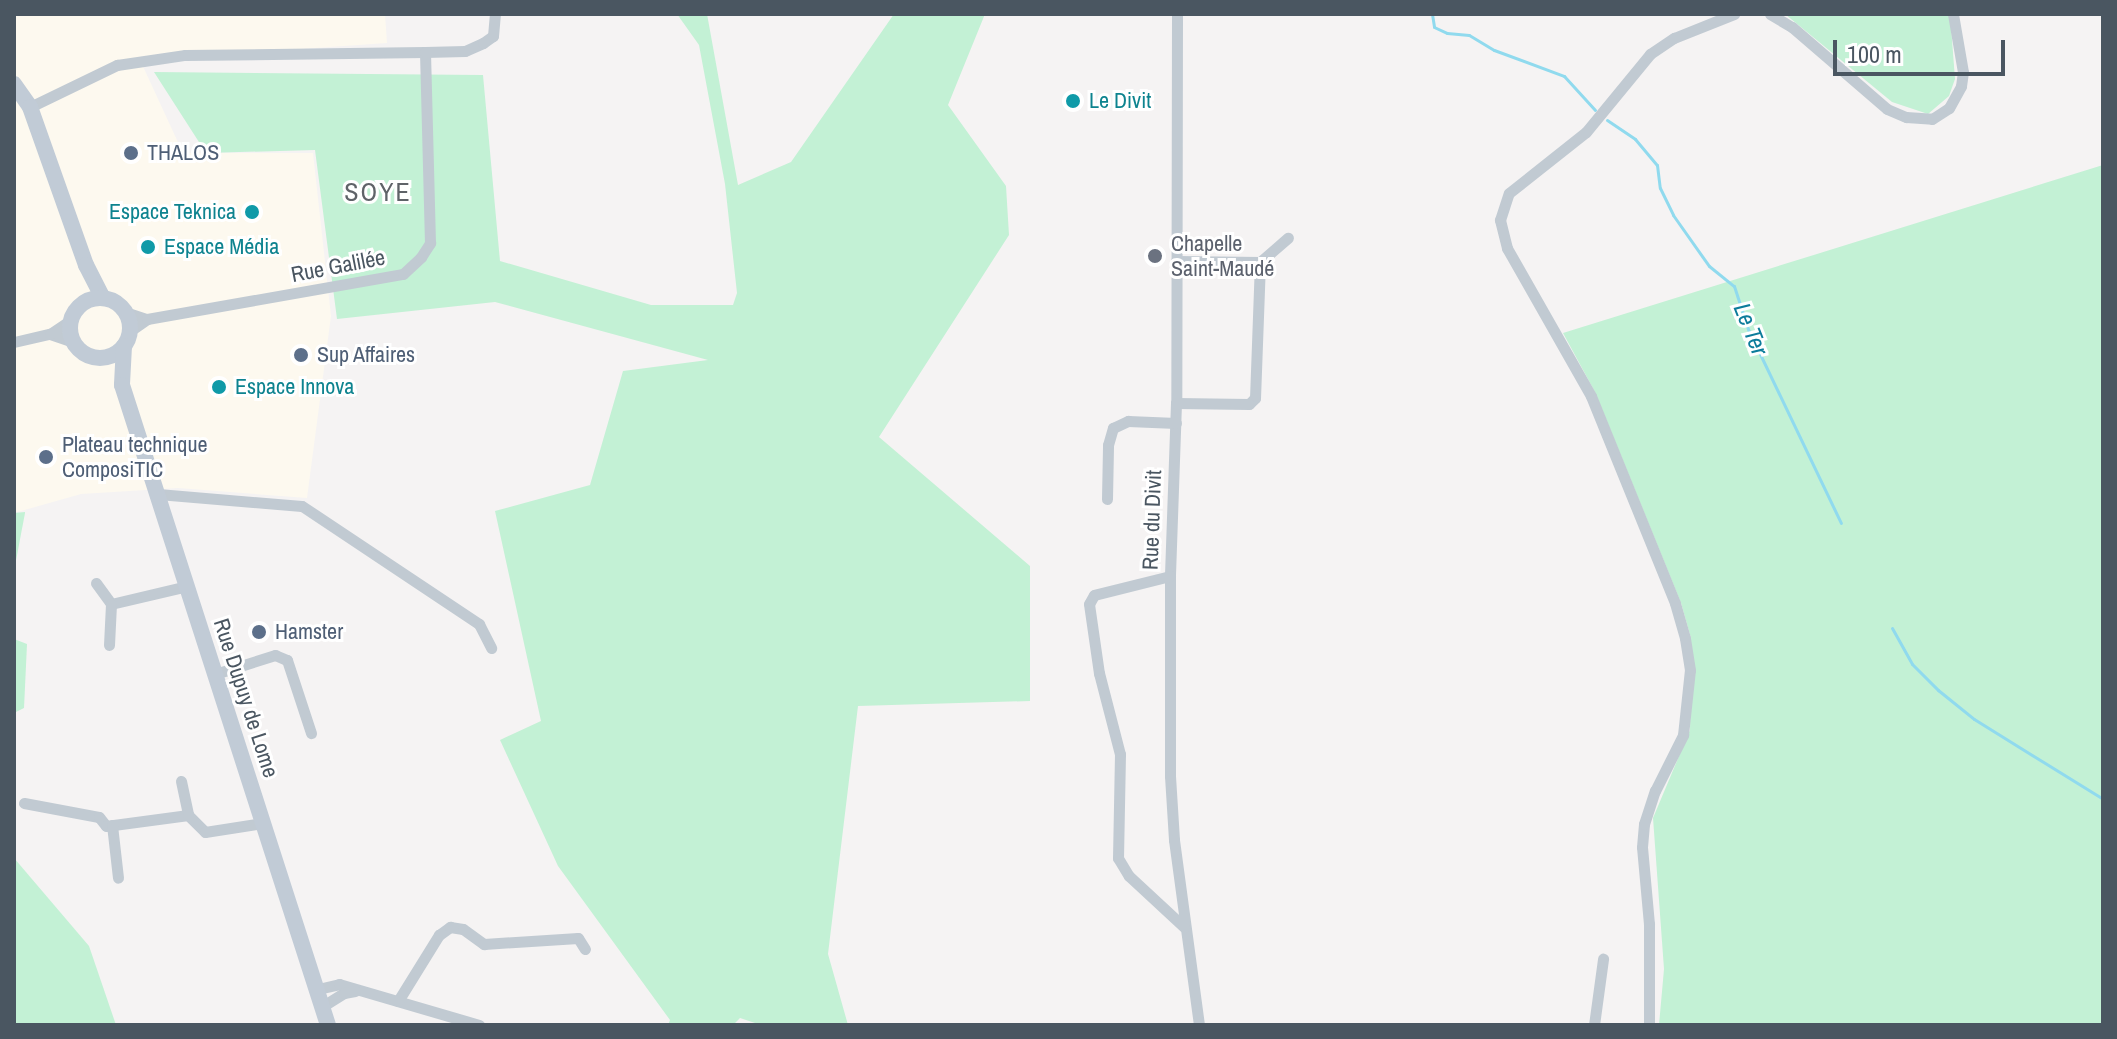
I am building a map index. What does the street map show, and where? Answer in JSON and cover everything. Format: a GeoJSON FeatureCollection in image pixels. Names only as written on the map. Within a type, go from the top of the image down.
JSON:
{"type":"FeatureCollection","features":[{"type":"Feature","properties":{"kind":"street"},"geometry":{"type":"LineString","coordinates":[[30,107],[117,65],[185,55],[465,51],[493,36],[495,14]]}},
{"type":"Feature","properties":{"kind":"street","name":"Rue du Divit"},"geometry":{"type":"LineString","coordinates":[[1177,14],[1176,423],[1170,576],[1170,776],[1184,927],[1199,1025]]}},
{"type":"Feature","properties":{"kind":"street"},"geometry":{"type":"LineString","coordinates":[[1649,1025],[1649,924],[1642,847],[1644,824],[1655,791],[1683,735],[1690,670],[1685,638],[1675,603],[1591,396],[1507,248],[1500,220],[1509,193],[1586,132],[1650,54],[1674,38],[1734,14]]}},
{"type":"Feature","properties":{"kind":"street"},"geometry":{"type":"LineString","coordinates":[[1770,14],[1792,27],[1887,109],[1906,117],[1932,119],[1956,100],[1961,86],[1963,72],[1953,14]]}},
{"type":"Feature","properties":{"kind":"street","name":"Rue Galilée"},"geometry":{"type":"LineString","coordinates":[[125,312],[147,319],[403,274],[421,257],[430,243],[425,52]]}},
{"type":"Feature","properties":{"kind":"street"},"geometry":{"type":"LineString","coordinates":[[14,84],[30,107],[86,265],[103,298],[125,312],[127,339],[100,358],[85,354],[73,342],[50,334]]}},
{"type":"Feature","properties":{"kind":"street"},"geometry":{"type":"LineString","coordinates":[[1176,261],[1260,262],[1288,238]]}},
{"type":"Feature","properties":{"kind":"street"},"geometry":{"type":"LineString","coordinates":[[1176,403],[1249,404],[1255,398],[1260,262]]}},
{"type":"Feature","properties":{"kind":"street"},"geometry":{"type":"LineString","coordinates":[[14,342],[50,334],[71,320],[83,302],[86,265]]}},
{"type":"Feature","properties":{"kind":"street"},"geometry":{"type":"LineString","coordinates":[[83,302],[103,298]]}},
{"type":"Feature","properties":{"kind":"street","name":"Rue Galilée"},"geometry":{"type":"LineString","coordinates":[[127,339],[147,319]]}},
{"type":"Feature","properties":{"kind":"street"},"geometry":{"type":"LineString","coordinates":[[71,320],[73,342]]}},
{"type":"Feature","properties":{"kind":"street","name":"Rue Dupuy de Lome"},"geometry":{"type":"LineString","coordinates":[[122,385],[127,339]]}},
{"type":"Feature","properties":{"kind":"street","name":"Rue Dupuy de Lome"},"geometry":{"type":"LineString","coordinates":[[100,358],[122,385],[328,1025]]}},
{"type":"Feature","properties":{"kind":"street"},"geometry":{"type":"LineString","coordinates":[[1107,499],[1108,445],[1113,428],[1128,421],[1176,423]]}},
{"type":"Feature","properties":{"kind":"street"},"geometry":{"type":"LineString","coordinates":[[158,494],[302,506],[479,624],[491,648]]}},
{"type":"Feature","properties":{"kind":"street"},"geometry":{"type":"LineString","coordinates":[[1170,576],[1094,595],[1089,604],[1099,673],[1120,754],[1118,858],[1129,876],[1184,927]]}},
{"type":"Feature","properties":{"kind":"street"},"geometry":{"type":"LineString","coordinates":[[96,583],[111,604],[109,645]]}},
{"type":"Feature","properties":{"kind":"street"},"geometry":{"type":"LineString","coordinates":[[111,604],[187,586]]}},
{"type":"Feature","properties":{"kind":"street"},"geometry":{"type":"LineString","coordinates":[[215,674],[275,655],[287,660],[311,733]]}},
{"type":"Feature","properties":{"kind":"street"},"geometry":{"type":"LineString","coordinates":[[181,781],[188,815],[205,832],[263,823]]}},
{"type":"Feature","properties":{"kind":"street"},"geometry":{"type":"LineString","coordinates":[[24,803],[99,817],[106,826],[188,815]]}},
{"type":"Feature","properties":{"kind":"street"},"geometry":{"type":"LineString","coordinates":[[112,825],[118,878]]}},
{"type":"Feature","properties":{"kind":"street"},"geometry":{"type":"LineString","coordinates":[[398,1001],[439,935],[450,927],[463,929],[484,944],[578,938],[585,949]]}},
{"type":"Feature","properties":{"kind":"street"},"geometry":{"type":"LineString","coordinates":[[1594,1025],[1603,959]]}},
{"type":"Feature","properties":{"kind":"street"},"geometry":{"type":"LineString","coordinates":[[318,989],[339,984],[479,1025]]}},
{"type":"Feature","properties":{"kind":"street"},"geometry":{"type":"LineString","coordinates":[[323,1006],[344,993],[359,990]]}},
{"type":"Feature","properties":{"kind":"shaded area"},"geometry":{"type":"Polygon","coordinates":[[[14,14],[385,14],[387,43],[140,60],[183,153],[313,153],[331,316],[307,498],[178,488],[81,494],[14,513],[14,14]]]}},
{"type":"Feature","properties":{"kind":"green space"},"geometry":{"type":"Polygon","coordinates":[[[677,14],[707,14],[738,185],[791,162],[894,14],[985,14],[948,105],[1006,186],[1009,235],[879,437],[1030,566],[1030,701],[858,706],[828,954],[848,1025],[761,1025],[740,1018],[733,1025],[668,1025],[670,1020],[558,866],[500,740],[541,721],[495,511],[590,485],[623,371],[708,360],[495,302],[337,319],[315,150],[206,153],[154,72],[483,75],[500,261],[651,305],[733,305],[737,293],[725,184],[699,45],[677,14]]]}},
{"type":"Feature","properties":{"kind":"green space"},"geometry":{"type":"Polygon","coordinates":[[[1785,14],[1950,14],[1955,79],[1949,96],[1928,114],[1892,102],[1785,14]]]}},
{"type":"Feature","properties":{"kind":"green space"},"geometry":{"type":"Polygon","coordinates":[[[2103,165],[2103,1025],[1659,1025],[1664,969],[1653,818],[1690,730],[1691,638],[1681,603],[1595,392],[1563,333],[2103,165]]]}},
{"type":"Feature","properties":{"kind":"green space"},"geometry":{"type":"Polygon","coordinates":[[[14,513],[25,513],[14,571],[14,513]]]}},
{"type":"Feature","properties":{"kind":"green space"},"geometry":{"type":"Polygon","coordinates":[[[14,639],[27,644],[24,708],[14,713],[14,639]]]}},
{"type":"Feature","properties":{"kind":"green space"},"geometry":{"type":"Polygon","coordinates":[[[14,858],[89,946],[116,1025],[14,1025],[14,858]]]}},
{"type":"Feature","properties":{"kind":"waterway","name":"Le Ter"},"geometry":{"type":"LineString","coordinates":[[1432,14],[1434,27],[1447,33],[1469,35],[1494,50],[1564,76],[1595,110]]}},
{"type":"Feature","properties":{"kind":"waterway","name":"Le Ter"},"geometry":{"type":"LineString","coordinates":[[1607,120],[1635,139],[1657,165],[1660,188],[1673,215],[1709,266],[1734,286],[1748,329],[1841,523]]}},
{"type":"Feature","properties":{"kind":"waterway","name":"Le Ter"},"geometry":{"type":"LineString","coordinates":[[1892,628],[1912,664],[1938,690],[1974,719],[2103,799]]}},
{"type":"Feature","properties":{"kind":"place","name":"Le Divit"},"geometry":{"type":"Point","coordinates":[1073,101]}},
{"type":"Feature","properties":{"kind":"place","name":"THALOS"},"geometry":{"type":"Point","coordinates":[131,153]}},
{"type":"Feature","properties":{"kind":"place","name":"Espace Teknica"},"geometry":{"type":"Point","coordinates":[252,212]}},
{"type":"Feature","properties":{"kind":"place","name":"Espace Média"},"geometry":{"type":"Point","coordinates":[148,247]}},
{"type":"Feature","properties":{"kind":"place","name":"Chapelle Saint-Maudé"},"geometry":{"type":"Point","coordinates":[1155,256]}},
{"type":"Feature","properties":{"kind":"place","name":"Sup Affaires"},"geometry":{"type":"Point","coordinates":[301,355]}},
{"type":"Feature","properties":{"kind":"place","name":"Espace Innova"},"geometry":{"type":"Point","coordinates":[219,387]}},
{"type":"Feature","properties":{"kind":"place","name":"Plateau technique ComposiTIC"},"geometry":{"type":"Point","coordinates":[46,457]}},
{"type":"Feature","properties":{"kind":"place","name":"Hamster"},"geometry":{"type":"Point","coordinates":[259,632]}},
{"type":"Feature","properties":{"kind":"district","name":"SOYE"},"geometry":{"type":"Point","coordinates":[378,192]}}]}
